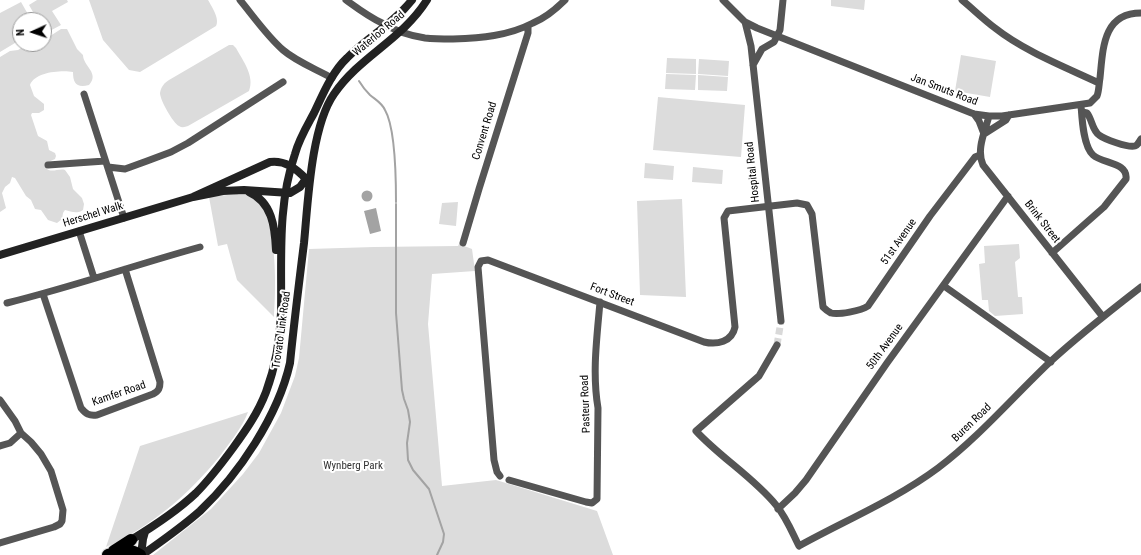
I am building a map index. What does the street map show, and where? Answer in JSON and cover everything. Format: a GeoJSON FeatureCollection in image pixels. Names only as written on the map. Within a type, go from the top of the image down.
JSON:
{"type":"FeatureCollection","features":[{"type":"Feature","properties":{"kind":"highway"},"geometry":{"type":"LineString","coordinates":[[108,555],[131,540]]}},
{"type":"Feature","properties":{"kind":"highway"},"geometry":{"type":"LineString","coordinates":[[108,555],[127,550],[144,554]]}},
{"type":"Feature","properties":{"kind":"main road","name":"Waterloo Road"},"geometry":{"type":"LineString","coordinates":[[332,78],[346,59],[356,49],[387,25],[404,10],[412,0]]}},
{"type":"Feature","properties":{"kind":"main road","name":"Waterloo Road"},"geometry":{"type":"LineString","coordinates":[[342,83],[358,66],[402,31],[414,19],[427,0]]}},
{"type":"Feature","properties":{"kind":"main road","name":"Trovato Link Road"},"geometry":{"type":"LineString","coordinates":[[131,540],[164,519],[200,489],[241,437],[259,409],[270,378],[278,342],[281,313],[281,243],[285,193],[291,166],[302,137],[332,78]]}},
{"type":"Feature","properties":{"kind":"main road","name":"Trovato Link Road"},"geometry":{"type":"LineString","coordinates":[[144,554],[170,536],[199,512],[222,488],[261,433],[280,396],[290,363],[315,148],[329,102],[342,83]]}},
{"type":"Feature","properties":{"kind":"main road"},"geometry":{"type":"LineString","coordinates":[[307,216],[304,202],[306,179],[314,136],[318,126],[322,122]]}},
{"type":"Feature","properties":{"kind":"main road","name":"Herschel Walk"},"geometry":{"type":"LineString","coordinates":[[193,197],[263,164],[282,162],[291,166]]}},
{"type":"Feature","properties":{"kind":"main road"},"geometry":{"type":"LineString","coordinates":[[291,166],[306,179]]}},
{"type":"Feature","properties":{"kind":"main road"},"geometry":{"type":"LineString","coordinates":[[285,193],[296,190],[306,179]]}},
{"type":"Feature","properties":{"kind":"main road","name":"Herschel Walk"},"geometry":{"type":"LineString","coordinates":[[0,255],[193,197],[244,190],[285,193]]}},
{"type":"Feature","properties":{"kind":"main road"},"geometry":{"type":"LineString","coordinates":[[244,190],[260,198],[268,210],[273,226],[277,262],[281,274]]}},
{"type":"Feature","properties":{"kind":"main road"},"geometry":{"type":"LineString","coordinates":[[144,554],[142,539],[145,532]]}},
{"type":"Feature","properties":{"kind":"street"},"geometry":{"type":"LineString","coordinates":[[240,0],[268,34],[284,50],[297,60],[332,78]]}},
{"type":"Feature","properties":{"kind":"street"},"geometry":{"type":"LineString","coordinates":[[346,0],[382,24],[426,38],[482,38],[495,36],[528,26],[546,16],[565,0]]}},
{"type":"Feature","properties":{"kind":"street","name":"Jan Smuts Road"},"geometry":{"type":"LineString","coordinates":[[724,0],[745,22],[757,28],[974,114],[989,116],[1009,115],[1081,108],[1090,103],[1097,96],[1099,83]]}},
{"type":"Feature","properties":{"kind":"street"},"geometry":{"type":"LineString","coordinates":[[752,65],[762,49],[774,42],[780,30],[783,0]]}},
{"type":"Feature","properties":{"kind":"street"},"geometry":{"type":"LineString","coordinates":[[962,0],[1003,34],[1099,83],[1108,31],[1116,20],[1134,13],[1141,13]]}},
{"type":"Feature","properties":{"kind":"street","name":"Hospital Road"},"geometry":{"type":"LineString","coordinates":[[745,22],[750,38],[781,321]]}},
{"type":"Feature","properties":{"kind":"street","name":"Convent Road"},"geometry":{"type":"LineString","coordinates":[[463,243],[528,33],[528,26]]}},
{"type":"Feature","properties":{"kind":"street"},"geometry":{"type":"LineString","coordinates":[[48,165],[107,164],[125,169],[147,162],[188,143],[283,82]]}},
{"type":"Feature","properties":{"kind":"street"},"geometry":{"type":"LineString","coordinates":[[84,94],[124,218]]}},
{"type":"Feature","properties":{"kind":"street"},"geometry":{"type":"LineString","coordinates":[[1081,108],[1090,116],[1098,134],[1111,141],[1129,147],[1139,143],[1141,139]]}},
{"type":"Feature","properties":{"kind":"street"},"geometry":{"type":"LineString","coordinates":[[1052,253],[1104,207],[1126,179],[1126,174],[1122,168],[1097,158],[1090,151],[1086,142],[1081,108]]}},
{"type":"Feature","properties":{"kind":"street"},"geometry":{"type":"LineString","coordinates":[[974,114],[979,121],[984,134]]}},
{"type":"Feature","properties":{"kind":"street"},"geometry":{"type":"LineString","coordinates":[[984,134],[1006,120],[1009,115]]}},
{"type":"Feature","properties":{"kind":"street"},"geometry":{"type":"LineString","coordinates":[[980,155],[980,149],[989,116]]}},
{"type":"Feature","properties":{"kind":"street","name":"51st Avenue"},"geometry":{"type":"LineString","coordinates":[[768,206],[801,203],[807,205],[811,210],[813,217],[822,302],[824,308],[829,312],[834,313],[860,310],[868,306],[930,216],[975,157],[980,155]]}},
{"type":"Feature","properties":{"kind":"street","name":"Brink Street"},"geometry":{"type":"LineString","coordinates":[[980,155],[983,165],[1103,317]]}},
{"type":"Feature","properties":{"kind":"street","name":"50th Avenue"},"geometry":{"type":"LineString","coordinates":[[778,509],[806,480],[887,363],[1008,196]]}},
{"type":"Feature","properties":{"kind":"street","name":"Fort Street"},"geometry":{"type":"LineString","coordinates":[[500,476],[497,472],[494,460],[478,267],[481,261],[488,260],[704,342],[718,343],[728,339],[733,333],[736,323],[725,215],[730,210],[768,206]]}},
{"type":"Feature","properties":{"kind":"street"},"geometry":{"type":"LineString","coordinates":[[79,231],[94,278]]}},
{"type":"Feature","properties":{"kind":"street"},"geometry":{"type":"LineString","coordinates":[[7,303],[43,294],[200,247]]}},
{"type":"Feature","properties":{"kind":"street","name":"Kamfer Road"},"geometry":{"type":"LineString","coordinates":[[43,294],[81,408],[87,415],[97,415],[153,394],[160,388],[160,382],[125,269]]}},
{"type":"Feature","properties":{"kind":"street"},"geometry":{"type":"LineString","coordinates":[[944,286],[1050,362]]}},
{"type":"Feature","properties":{"kind":"street","name":"Buren Road"},"geometry":{"type":"LineString","coordinates":[[778,509],[798,546],[897,496],[938,468],[983,429],[1075,339],[1141,287]]}},
{"type":"Feature","properties":{"kind":"street","name":"Pasteur Road"},"geometry":{"type":"LineString","coordinates":[[509,480],[586,502],[592,503],[597,499],[598,408],[596,395],[596,362],[600,302]]}},
{"type":"Feature","properties":{"kind":"street"},"geometry":{"type":"LineString","coordinates":[[777,345],[759,376],[696,431],[760,489],[778,509]]}},
{"type":"Feature","properties":{"kind":"street"},"geometry":{"type":"LineString","coordinates":[[0,400],[15,421],[21,434],[42,454],[51,471],[60,496],[63,510],[63,516],[60,524],[0,543]]}},
{"type":"Feature","properties":{"kind":"street"},"geometry":{"type":"LineString","coordinates":[[0,446],[10,442],[21,434]]}},
{"type":"Feature","properties":{"kind":"green space"},"geometry":{"type":"Polygon","coordinates":[[[37,0],[67,0],[68,2],[52,11],[61,25],[52,30],[52,12],[33,12],[29,5],[37,0]]]}},
{"type":"Feature","properties":{"kind":"green space"},"geometry":{"type":"Polygon","coordinates":[[[89,0],[208,0],[215,13],[217,23],[216,26],[140,72],[129,70],[103,40],[89,0]]]}},
{"type":"Feature","properties":{"kind":"green space"},"geometry":{"type":"Polygon","coordinates":[[[831,0],[865,0],[864,10],[831,6],[831,0]]]}},
{"type":"Feature","properties":{"kind":"green space"},"geometry":{"type":"Polygon","coordinates":[[[21,2],[27,12],[12,12],[12,45],[0,52],[0,13],[21,2]]]}},
{"type":"Feature","properties":{"kind":"green space"},"geometry":{"type":"Polygon","coordinates":[[[61,29],[67,29],[77,49],[83,55],[85,63],[93,77],[89,85],[81,86],[76,84],[73,72],[62,71],[37,77],[30,85],[34,96],[44,104],[44,110],[39,113],[32,113],[31,115],[38,136],[47,141],[49,150],[55,153],[56,156],[55,159],[46,163],[47,169],[51,171],[65,170],[70,177],[73,189],[82,198],[84,204],[83,210],[79,212],[65,210],[62,219],[57,223],[48,220],[41,210],[35,209],[31,200],[26,196],[15,178],[12,177],[10,183],[5,187],[2,193],[6,208],[0,212],[0,57],[12,51],[12,52],[52,52],[52,35],[61,29]]]}},
{"type":"Feature","properties":{"kind":"green space"},"geometry":{"type":"Polygon","coordinates":[[[229,45],[233,45],[236,48],[245,63],[250,80],[249,91],[188,126],[179,126],[164,106],[160,93],[162,87],[169,80],[229,45]]]}},
{"type":"Feature","properties":{"kind":"green space"},"geometry":{"type":"Polygon","coordinates":[[[961,55],[996,61],[990,97],[955,91],[961,55]]]}},
{"type":"Feature","properties":{"kind":"green space"},"geometry":{"type":"Polygon","coordinates":[[[667,58],[696,59],[696,74],[666,73],[667,58]]]}},
{"type":"Feature","properties":{"kind":"green space"},"geometry":{"type":"Polygon","coordinates":[[[699,59],[729,61],[728,76],[698,74],[699,59]]]}},
{"type":"Feature","properties":{"kind":"green space"},"geometry":{"type":"Polygon","coordinates":[[[666,74],[696,75],[695,90],[665,89],[666,74]]]}},
{"type":"Feature","properties":{"kind":"green space"},"geometry":{"type":"Polygon","coordinates":[[[698,75],[728,77],[727,91],[698,90],[698,75]]]}},
{"type":"Feature","properties":{"kind":"green space"},"geometry":{"type":"Polygon","coordinates":[[[658,97],[745,105],[741,157],[653,150],[658,97]]]}},
{"type":"Feature","properties":{"kind":"green space"},"geometry":{"type":"Polygon","coordinates":[[[645,163],[674,166],[673,180],[644,178],[645,163]]]}},
{"type":"Feature","properties":{"kind":"green space"},"geometry":{"type":"Polygon","coordinates":[[[693,167],[723,170],[722,184],[692,182],[693,167]]]}},
{"type":"Feature","properties":{"kind":"green space"},"geometry":{"type":"Polygon","coordinates":[[[237,194],[250,195],[259,203],[266,216],[271,232],[275,270],[274,317],[237,280],[227,244],[218,246],[209,197],[237,194]]]}},
{"type":"Feature","properties":{"kind":"green space"},"geometry":{"type":"Polygon","coordinates":[[[682,199],[686,297],[640,295],[637,201],[682,199]]]}},
{"type":"Feature","properties":{"kind":"green space"},"geometry":{"type":"Polygon","coordinates":[[[458,202],[456,226],[439,224],[442,203],[458,202]]]}},
{"type":"Feature","properties":{"kind":"green space","name":"Wynberg Park"},"geometry":{"type":"Polygon","coordinates":[[[459,244],[472,249],[475,271],[432,274],[428,324],[442,486],[496,480],[597,511],[613,555],[153,555],[211,509],[243,474],[259,453],[281,413],[295,376],[299,358],[309,249],[458,246],[459,244]]]}},
{"type":"Feature","properties":{"kind":"green space"},"geometry":{"type":"Polygon","coordinates":[[[1019,244],[1020,258],[1015,262],[1018,297],[1022,297],[1023,314],[995,316],[989,311],[988,300],[982,300],[979,264],[985,263],[984,246],[1019,244]]]}},
{"type":"Feature","properties":{"kind":"green space"},"geometry":{"type":"Polygon","coordinates":[[[248,412],[239,429],[220,456],[195,484],[154,519],[123,539],[106,547],[140,446],[248,412]]]}},
{"type":"Feature","properties":{"kind":"shaded area"},"geometry":{"type":"Polygon","coordinates":[[[367,190],[371,192],[373,196],[371,200],[367,202],[363,200],[361,196],[363,192],[367,190]]]}},
{"type":"Feature","properties":{"kind":"shaded area"},"geometry":{"type":"Polygon","coordinates":[[[376,208],[381,231],[370,234],[364,211],[376,208]]]}},
{"type":"Feature","properties":{"kind":"waterway"},"geometry":{"type":"LineString","coordinates":[[359,81],[363,87],[382,105],[389,119],[395,155],[396,202]]}},
{"type":"Feature","properties":{"kind":"waterway"},"geometry":{"type":"LineString","coordinates":[[396,204],[396,313],[402,390],[410,422],[407,443],[408,460],[413,470],[429,489],[444,534],[443,542],[437,555]]}},
{"type":"Feature","properties":{"kind":"tunnel"},"geometry":{"type":"LineString","coordinates":[[777,345],[781,321]]}}]}
